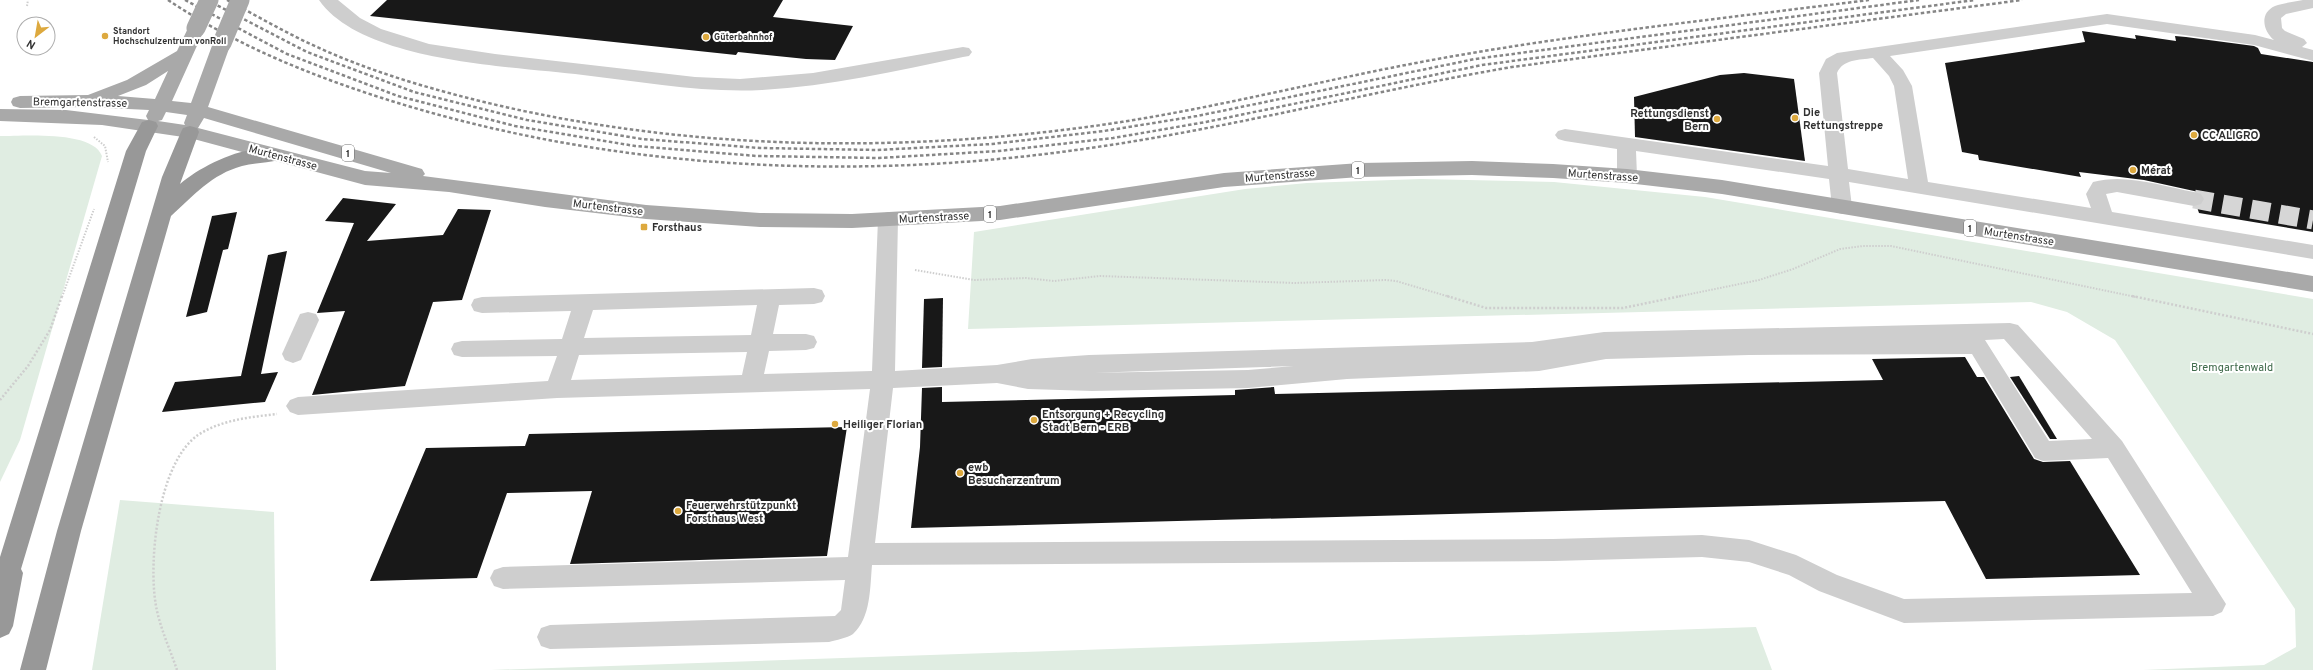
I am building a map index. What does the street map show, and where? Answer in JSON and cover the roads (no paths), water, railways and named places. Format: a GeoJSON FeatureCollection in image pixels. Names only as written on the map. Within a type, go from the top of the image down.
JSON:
{"type":"FeatureCollection","features":[{"type":"Feature","properties":{"kind":"highway"},"geometry":{"type":"LineString","coordinates":[[0,588],[13,556],[136,151],[149,126]]}},
{"type":"Feature","properties":{"kind":"highway"},"geometry":{"type":"LineString","coordinates":[[33,670],[69,531],[172,177],[190,132]]}},
{"type":"Feature","properties":{"kind":"highway"},"geometry":{"type":"LineString","coordinates":[[162,213],[190,184],[216,168],[251,157],[272,155]]}},
{"type":"Feature","properties":{"kind":"highway"},"geometry":{"type":"LineString","coordinates":[[0,626],[13,556]]}},
{"type":"Feature","properties":{"kind":"main road"},"geometry":{"type":"LineString","coordinates":[[149,126],[161,105],[209,0]]}},
{"type":"Feature","properties":{"kind":"main road"},"geometry":{"type":"LineString","coordinates":[[190,132],[222,43],[240,0]]}},
{"type":"Feature","properties":{"kind":"main road"},"geometry":{"type":"LineString","coordinates":[[83,100],[131,85],[145,78],[165,63],[185,54]]}},
{"type":"Feature","properties":{"kind":"main road","name":"Bremgartenstrasse"},"geometry":{"type":"LineString","coordinates":[[0,103],[83,100],[161,105]]}},
{"type":"Feature","properties":{"kind":"main road","name":"Murtenstrasse"},"geometry":{"type":"LineString","coordinates":[[161,105],[197,110],[383,163],[449,185]]}},
{"type":"Feature","properties":{"kind":"main road","name":"Bremgartenstrasse"},"geometry":{"type":"LineString","coordinates":[[0,115],[66,116],[149,126]]}},
{"type":"Feature","properties":{"kind":"main road","name":"Murtenstrasse"},"geometry":{"type":"LineString","coordinates":[[149,126],[190,132],[272,155],[365,178],[449,185],[545,200],[693,216],[760,220],[888,220],[1000,213],[1224,180],[1332,171],[1479,168],[1627,176],[1722,188],[2313,284]]}},
{"type":"Feature","properties":{"kind":"lane"},"geometry":{"type":"LineString","coordinates":[[328,0],[339,12],[352,20],[382,36],[407,44],[462,54],[714,84],[762,84],[820,78],[963,52]]}},
{"type":"Feature","properties":{"kind":"lane"},"geometry":{"type":"LineString","coordinates":[[2313,3],[2277,12],[2273,16],[2272,25],[2278,35],[2313,47]]}},
{"type":"Feature","properties":{"kind":"lane"},"geometry":{"type":"LineString","coordinates":[[1842,207],[1828,70],[1832,63],[1843,57],[1984,38],[2107,19],[2255,40],[2313,56]]}},
{"type":"Feature","properties":{"kind":"lane"},"geometry":{"type":"LineString","coordinates":[[1876,52],[1897,74],[1903,86],[1918,188]]}},
{"type":"Feature","properties":{"kind":"lane"},"geometry":{"type":"LineString","coordinates":[[1565,135],[1838,174],[2313,252]]}},
{"type":"Feature","properties":{"kind":"lane"},"geometry":{"type":"LineString","coordinates":[[1626,143],[1627,176]]}},
{"type":"Feature","properties":{"kind":"lane"},"geometry":{"type":"LineString","coordinates":[[2104,218],[2096,194],[2100,187],[2117,186],[2194,199]]}},
{"type":"Feature","properties":{"kind":"lane","name":"Murtenstrasse"},"geometry":{"type":"LineString","coordinates":[[550,636],[837,628],[847,622],[853,614],[883,380],[888,220]]}},
{"type":"Feature","properties":{"kind":"lane"},"geometry":{"type":"LineString","coordinates":[[482,305],[814,296]]}},
{"type":"Feature","properties":{"kind":"lane"},"geometry":{"type":"LineString","coordinates":[[751,384],[770,297]]}},
{"type":"Feature","properties":{"kind":"lane"},"geometry":{"type":"LineString","coordinates":[[557,388],[585,302]]}},
{"type":"Feature","properties":{"kind":"lane"},"geometry":{"type":"LineString","coordinates":[[293,354],[308,320]]}},
{"type":"Feature","properties":{"kind":"lane"},"geometry":{"type":"LineString","coordinates":[[298,406],[557,388],[883,380],[997,374],[1032,368],[1118,363],[1532,350],[1604,340],[2010,332],[2114,448],[2213,604],[1904,612],[1828,583],[1796,566],[1749,551],[1702,546],[1553,550],[860,561],[503,578]]}},
{"type":"Feature","properties":{"kind":"lane"},"geometry":{"type":"LineString","coordinates":[[462,349],[806,342]]}},
{"type":"Feature","properties":{"kind":"lane"},"geometry":{"type":"LineString","coordinates":[[997,374],[1028,380],[1102,389],[1273,388],[1347,370],[1540,362],[1606,351],[1757,347],[1978,346],[2043,451],[2114,448]]}},
{"type":"Feature","properties":{"kind":"tunnel"},"geometry":{"type":"LineString","coordinates":[[2194,199],[2313,220]]}},
{"type":"Feature","properties":{"kind":"railway"},"geometry":{"type":"LineString","coordinates":[[168,0],[193,16],[245,44],[299,68],[354,89],[466,122],[552,141],[638,154],[726,163],[813,166],[901,165],[989,160],[1076,150],[1131,142],[1240,122],[1512,67],[2022,0]]}},
{"type":"Feature","properties":{"kind":"railway"},"geometry":{"type":"LineString","coordinates":[[185,0],[287,54],[398,96],[515,126],[635,146],[757,156],[879,158],[999,151],[1113,138],[1206,122],[1482,65],[1975,0]]}},
{"type":"Feature","properties":{"kind":"railway"},"geometry":{"type":"LineString","coordinates":[[207,0],[307,52],[414,92],[527,120],[642,139],[760,148],[877,150],[992,144],[1104,131],[1197,116],[1475,59],[1919,0]]}},
{"type":"Feature","properties":{"kind":"railway"},"geometry":{"type":"LineString","coordinates":[[227,0],[294,36],[335,55],[391,76],[468,98],[542,115],[617,127],[692,136],[768,142],[844,143],[920,142],[996,137],[1118,123],[1211,106],[1397,67],[1496,49],[1656,26],[1869,0]]}},
{"type":"Feature","properties":{"kind":"place","name":"Standort Hochschulzentrum vonRoll"},"geometry":{"type":"Point","coordinates":[105,36]}},
{"type":"Feature","properties":{"kind":"place","name":"Güterbahnhof"},"geometry":{"type":"Point","coordinates":[706,37]}},
{"type":"Feature","properties":{"kind":"place","name":"Die Rettungstreppe"},"geometry":{"type":"Point","coordinates":[1795,118]}},
{"type":"Feature","properties":{"kind":"place","name":"Rettungsdienst Bern"},"geometry":{"type":"Point","coordinates":[1717,119]}},
{"type":"Feature","properties":{"kind":"place","name":"CC ALIGRO"},"geometry":{"type":"Point","coordinates":[2194,135]}},
{"type":"Feature","properties":{"kind":"place","name":"Mérat"},"geometry":{"type":"Point","coordinates":[2133,170]}},
{"type":"Feature","properties":{"kind":"place","name":"Forsthaus"},"geometry":{"type":"Point","coordinates":[644,227]}},
{"type":"Feature","properties":{"kind":"place","name":"Entsorgung + Recycling Stadt Bern - ERB"},"geometry":{"type":"Point","coordinates":[1034,420]}},
{"type":"Feature","properties":{"kind":"place","name":"Heiliger Florian"},"geometry":{"type":"Point","coordinates":[835,424]}},
{"type":"Feature","properties":{"kind":"place","name":"ewb Besucherzentrum"},"geometry":{"type":"Point","coordinates":[960,473]}},
{"type":"Feature","properties":{"kind":"place","name":"Feuerwehrstützpunkt Forsthaus West"},"geometry":{"type":"Point","coordinates":[678,511]}},
{"type":"Feature","properties":{"kind":"park label","name":"Bremgartenwald"},"geometry":{"type":"Point","coordinates":[2232,367]}}]}
